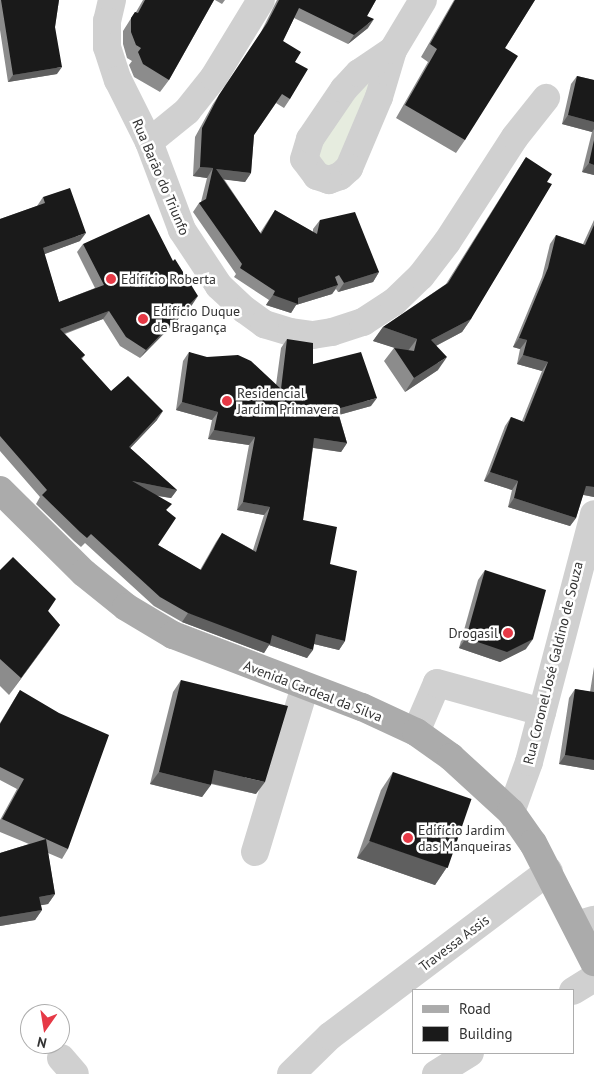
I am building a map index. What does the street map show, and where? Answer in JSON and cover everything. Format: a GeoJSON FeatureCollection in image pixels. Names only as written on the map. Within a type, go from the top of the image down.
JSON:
{"type":"FeatureCollection","features":[{"type":"Feature","properties":{"kind":"main road","name":"Avenida Cardeal da Silva"},"geometry":{"type":"LineString","coordinates":[[2,495],[42,535],[126,606],[173,636],[362,707],[416,732],[482,782],[511,812],[585,922],[594,962]]}},
{"type":"Feature","properties":{"kind":"street","name":"Rua Barão do Triunfo"},"geometry":{"type":"LineString","coordinates":[[112,0],[107,21],[107,47],[118,80],[149,142],[182,230],[219,286],[264,324],[313,335],[363,322],[394,302],[421,276],[447,242],[515,137],[546,98]]}},
{"type":"Feature","properties":{"kind":"street"},"geometry":{"type":"LineString","coordinates":[[149,142],[187,111],[214,78],[261,0]]}},
{"type":"Feature","properties":{"kind":"street"},"geometry":{"type":"LineString","coordinates":[[393,50],[424,0]]}},
{"type":"Feature","properties":{"kind":"street","name":"Rua Coronel José Galdino de Souza"},"geometry":{"type":"LineString","coordinates":[[511,812],[542,712],[578,566],[594,514]]}},
{"type":"Feature","properties":{"kind":"street"},"geometry":{"type":"LineString","coordinates":[[416,732],[437,683],[542,712]]}},
{"type":"Feature","properties":{"kind":"street"},"geometry":{"type":"LineString","coordinates":[[255,852],[305,686]]}},
{"type":"Feature","properties":{"kind":"street","name":"Travessa Assis"},"geometry":{"type":"LineString","coordinates":[[291,1074],[330,1036],[549,871]]}},
{"type":"Feature","properties":{"kind":"street"},"geometry":{"type":"LineString","coordinates":[[574,989],[594,978]]}},
{"type":"Feature","properties":{"kind":"street"},"geometry":{"type":"LineString","coordinates":[[436,1074],[468,1054]]}},
{"type":"Feature","properties":{"kind":"shaded area"},"geometry":{"type":"Polygon","coordinates":[[[368,82],[373,90],[344,163],[319,168],[314,146],[368,82]]]}},
{"type":"Feature","properties":{"kind":"building"},"geometry":{"type":"Polygon","coordinates":[[[1,0],[59,0],[55,27],[62,67],[13,75],[1,0]]]}},
{"type":"Feature","properties":{"kind":"building"},"geometry":{"type":"Polygon","coordinates":[[[145,0],[214,0],[169,80],[143,64],[138,52],[141,48],[136,45],[131,32],[131,18],[135,12],[138,13],[145,0]]]}},
{"type":"Feature","properties":{"kind":"building"},"geometry":{"type":"Polygon","coordinates":[[[279,0],[376,0],[367,16],[374,19],[354,35],[299,8],[283,41],[301,52],[295,62],[308,69],[290,99],[282,94],[254,135],[251,173],[216,169],[261,234],[275,210],[317,234],[320,220],[355,212],[379,272],[344,283],[339,275],[335,277],[338,285],[298,298],[298,304],[273,295],[275,291],[240,268],[242,264],[199,203],[206,199],[213,168],[200,167],[202,128],[219,95],[267,23],[279,0]]]}},
{"type":"Feature","properties":{"kind":"building"},"geometry":{"type":"Polygon","coordinates":[[[455,0],[535,0],[505,48],[518,56],[465,140],[405,105],[437,49],[430,44],[455,0]]]}},
{"type":"Feature","properties":{"kind":"building"},"geometry":{"type":"Polygon","coordinates":[[[577,76],[594,80],[594,122],[568,115],[577,76]]]}},
{"type":"Feature","properties":{"kind":"building"},"geometry":{"type":"Polygon","coordinates":[[[594,140],[594,165],[589,163],[594,140]]]}},
{"type":"Feature","properties":{"kind":"building"},"geometry":{"type":"Polygon","coordinates":[[[526,157],[552,174],[547,182],[552,184],[471,319],[431,340],[447,357],[414,378],[394,348],[414,351],[417,339],[383,327],[448,283],[526,157]]]}},
{"type":"Feature","properties":{"kind":"building"},"geometry":{"type":"Polygon","coordinates":[[[70,188],[86,233],[43,248],[59,302],[104,285],[83,244],[149,214],[173,261],[175,259],[198,296],[146,350],[126,337],[109,311],[60,329],[85,355],[81,358],[111,391],[128,376],[163,411],[129,447],[177,490],[132,481],[172,504],[166,510],[176,518],[158,545],[201,570],[222,533],[256,552],[270,507],[243,502],[255,437],[214,430],[218,412],[182,402],[189,352],[207,357],[238,355],[251,361],[281,389],[287,339],[313,343],[313,364],[361,352],[377,398],[337,409],[347,443],[314,438],[303,520],[337,527],[330,564],[357,571],[345,641],[316,634],[313,650],[272,635],[270,644],[188,613],[160,597],[91,534],[87,538],[80,532],[42,495],[47,490],[0,436],[0,219],[45,203],[43,197],[70,188]]]}},
{"type":"Feature","properties":{"kind":"building"},"geometry":{"type":"Polygon","coordinates":[[[594,225],[594,487],[586,486],[576,518],[514,498],[518,481],[490,472],[511,417],[524,422],[548,362],[523,355],[527,340],[519,338],[548,268],[556,235],[585,245],[594,225]]]}},
{"type":"Feature","properties":{"kind":"building"},"geometry":{"type":"Polygon","coordinates":[[[13,557],[56,599],[48,611],[60,625],[21,678],[0,659],[0,570],[13,557]]]}},
{"type":"Feature","properties":{"kind":"building"},"geometry":{"type":"Polygon","coordinates":[[[485,570],[546,590],[533,639],[507,652],[466,638],[485,570]]]}},
{"type":"Feature","properties":{"kind":"building"},"geometry":{"type":"Polygon","coordinates":[[[181,680],[288,706],[265,782],[214,770],[211,785],[159,772],[181,680]]]}},
{"type":"Feature","properties":{"kind":"building"},"geometry":{"type":"Polygon","coordinates":[[[575,689],[594,692],[594,760],[565,755],[575,689]]]}},
{"type":"Feature","properties":{"kind":"building"},"geometry":{"type":"Polygon","coordinates":[[[20,690],[59,713],[109,735],[68,849],[2,819],[24,779],[0,767],[0,724],[20,690]]]}},
{"type":"Feature","properties":{"kind":"building","name":"Edifício Jardim das Manqueiras"},"geometry":{"type":"Polygon","coordinates":[[[393,772],[471,799],[448,868],[369,841],[393,772]]]}},
{"type":"Feature","properties":{"kind":"building"},"geometry":{"type":"Polygon","coordinates":[[[46,839],[55,894],[39,897],[42,910],[0,917],[0,853],[46,839]]]}},
{"type":"Feature","properties":{"kind":"place","name":"Edifício Roberta"},"geometry":{"type":"Point","coordinates":[111,279]}},
{"type":"Feature","properties":{"kind":"place","name":"Edifício Duque de Bragança"},"geometry":{"type":"Point","coordinates":[143,319]}},
{"type":"Feature","properties":{"kind":"place","name":"Residencial Jardim Primavera"},"geometry":{"type":"Point","coordinates":[227,401]}},
{"type":"Feature","properties":{"kind":"place","name":"Drogasil"},"geometry":{"type":"Point","coordinates":[508,633]}},
{"type":"Feature","properties":{"kind":"place","name":"Edifício Jardim das Manqueiras"},"geometry":{"type":"Point","coordinates":[408,838]}}]}
